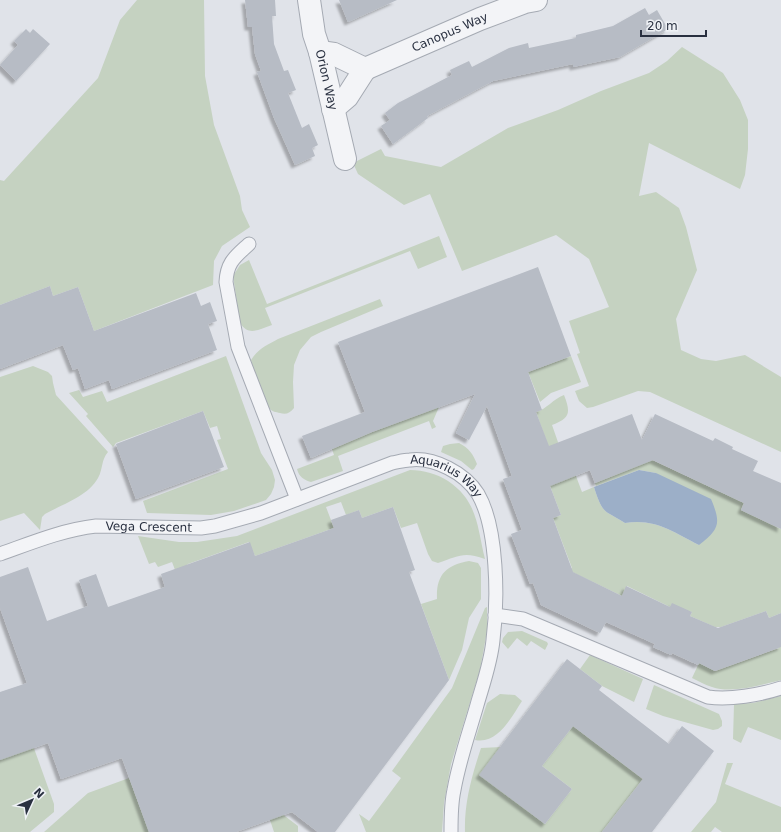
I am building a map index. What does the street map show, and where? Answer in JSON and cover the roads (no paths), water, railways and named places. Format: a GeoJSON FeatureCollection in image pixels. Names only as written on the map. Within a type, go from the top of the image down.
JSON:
{"type":"FeatureCollection","features":[{"type":"Feature","properties":{"kind":"street","name":"Orion Way"},"geometry":{"type":"LineString","coordinates":[[309,0],[314,34],[320,52],[346,159]]}},
{"type":"Feature","properties":{"kind":"street","name":"Canopus Way"},"geometry":{"type":"LineString","coordinates":[[365,69],[480,19],[525,2],[536,0]]}},
{"type":"Feature","properties":{"kind":"street"},"geometry":{"type":"LineString","coordinates":[[320,52],[334,54],[365,69],[347,97],[333,109]]}},
{"type":"Feature","properties":{"kind":"lane"},"geometry":{"type":"LineString","coordinates":[[249,244],[232,260],[226,282],[238,346],[297,499]]}},
{"type":"Feature","properties":{"kind":"lane","name":"Aquarius Way"},"geometry":{"type":"LineString","coordinates":[[297,499],[398,462],[411,459],[429,461],[449,469],[465,480],[477,494],[485,513],[495,562],[495,615],[493,641],[488,665],[454,791],[451,832]]}},
{"type":"Feature","properties":{"kind":"lane","name":"Vega Crescent"},"geometry":{"type":"LineString","coordinates":[[0,554],[78,528],[96,526],[201,528],[215,526],[261,513],[297,499]]}},
{"type":"Feature","properties":{"kind":"lane"},"geometry":{"type":"LineString","coordinates":[[495,615],[524,619],[708,697],[718,698],[749,695],[781,688]]}},
{"type":"Feature","properties":{"kind":"water"},"geometry":{"type":"Polygon","coordinates":[[[639,470],[656,473],[711,499],[717,520],[715,530],[699,545],[664,527],[646,522],[625,523],[605,511],[599,502],[594,487],[639,470]]]}}]}
